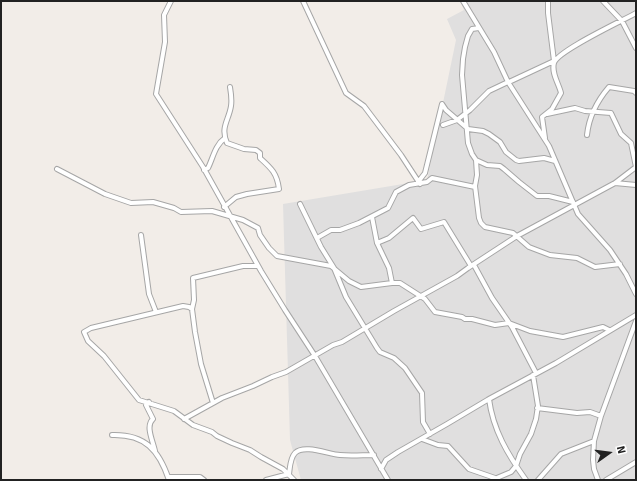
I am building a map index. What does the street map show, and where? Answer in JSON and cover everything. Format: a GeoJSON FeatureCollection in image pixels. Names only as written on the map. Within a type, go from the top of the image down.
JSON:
{"type":"FeatureCollection","features":[{"type":"Feature","properties":{"kind":"street"},"geometry":{"type":"LineString","coordinates":[[171,1],[164,15],[165,42],[156,93],[204,170],[258,266],[315,356],[388,480]]}},
{"type":"Feature","properties":{"kind":"street"},"geometry":{"type":"LineString","coordinates":[[303,1],[346,93],[364,106],[401,155],[419,183]]}},
{"type":"Feature","properties":{"kind":"street"},"geometry":{"type":"LineString","coordinates":[[463,1],[494,52],[508,82],[545,138],[578,214],[610,250],[620,264],[636,294]]}},
{"type":"Feature","properties":{"kind":"street"},"geometry":{"type":"LineString","coordinates":[[545,138],[542,118],[552,109],[561,93],[554,72],[554,49],[548,13],[548,1]]}},
{"type":"Feature","properties":{"kind":"street"},"geometry":{"type":"LineString","coordinates":[[602,1],[622,21],[636,48]]}},
{"type":"Feature","properties":{"kind":"street"},"geometry":{"type":"LineString","coordinates":[[443,125],[457,120],[489,91],[554,61],[570,49],[636,13]]}},
{"type":"Feature","properties":{"kind":"street"},"geometry":{"type":"LineString","coordinates":[[479,28],[472,29],[468,36],[463,58],[462,74],[468,129],[468,143],[476,160],[477,175],[475,187],[479,218],[483,225],[485,227],[513,233],[522,243],[550,255],[577,258],[594,267],[620,264]]}},
{"type":"Feature","properties":{"kind":"street"},"geometry":{"type":"LineString","coordinates":[[224,207],[236,198],[247,194],[279,189],[278,179],[274,171],[260,158],[260,153],[256,150],[244,149],[227,143],[225,138],[225,123],[231,107],[230,87]]}},
{"type":"Feature","properties":{"kind":"street"},"geometry":{"type":"LineString","coordinates":[[587,135],[588,124],[593,111],[599,99],[609,87],[634,91],[636,93]]}},
{"type":"Feature","properties":{"kind":"street"},"geometry":{"type":"LineString","coordinates":[[419,183],[425,173],[442,104],[446,110],[468,129],[483,131],[500,142],[506,152],[519,162],[544,158],[556,161]]}},
{"type":"Feature","properties":{"kind":"street"},"geometry":{"type":"LineString","coordinates":[[184,419],[213,403],[286,372],[333,345],[342,342],[419,296],[457,276],[517,236],[615,183],[636,167],[631,143],[620,134],[612,115],[609,112],[575,108],[545,114]]}},
{"type":"Feature","properties":{"kind":"street"},"geometry":{"type":"LineString","coordinates":[[204,170],[208,168],[214,152],[225,138]]}},
{"type":"Feature","properties":{"kind":"street"},"geometry":{"type":"LineString","coordinates":[[476,160],[487,165],[500,166],[537,196],[549,196],[574,204]]}},
{"type":"Feature","properties":{"kind":"street"},"geometry":{"type":"LineString","coordinates":[[57,169],[105,194],[131,203],[153,202],[174,208],[181,212],[212,211],[242,220],[258,228],[260,235],[268,248],[277,256],[328,265],[357,286],[392,282],[405,286],[427,301],[433,310],[439,313],[465,319],[472,319],[495,326],[509,323],[530,331],[563,337],[603,327],[609,330]]}},
{"type":"Feature","properties":{"kind":"street"},"geometry":{"type":"LineString","coordinates":[[316,238],[331,230],[340,230],[372,217],[388,208],[396,192],[409,185],[427,182],[432,178],[475,187]]}},
{"type":"Feature","properties":{"kind":"street"},"geometry":{"type":"LineString","coordinates":[[615,183],[636,184]]}},
{"type":"Feature","properties":{"kind":"street"},"geometry":{"type":"LineString","coordinates":[[300,204],[316,238],[334,268],[346,297],[378,350],[394,358],[400,363],[409,373],[420,390],[423,396],[423,422],[430,434]]}},
{"type":"Feature","properties":{"kind":"street"},"geometry":{"type":"LineString","coordinates":[[372,217],[377,243],[389,268],[392,282]]}},
{"type":"Feature","properties":{"kind":"street"},"geometry":{"type":"LineString","coordinates":[[377,243],[389,238],[413,218],[421,229],[444,222],[509,323],[534,374],[538,408],[536,420],[516,466],[511,472],[494,479],[469,469],[448,446],[422,438]]}},
{"type":"Feature","properties":{"kind":"street"},"geometry":{"type":"LineString","coordinates":[[141,235],[149,294],[156,312]]}},
{"type":"Feature","properties":{"kind":"street"},"geometry":{"type":"LineString","coordinates":[[213,403],[201,364],[192,309],[194,300],[193,278],[243,266],[258,266]]}},
{"type":"Feature","properties":{"kind":"street"},"geometry":{"type":"LineString","coordinates":[[192,309],[183,306],[91,328],[84,332],[88,341],[104,356],[139,400],[174,411],[193,425],[212,432],[217,436],[250,450],[283,469],[294,480]]}},
{"type":"Feature","properties":{"kind":"street"},"geometry":{"type":"LineString","coordinates":[[381,469],[384,462],[389,458],[422,438],[636,315]]}},
{"type":"Feature","properties":{"kind":"street"},"geometry":{"type":"LineString","coordinates":[[598,480],[594,469],[593,460],[594,441],[601,416],[636,321]]}},
{"type":"Feature","properties":{"kind":"street"},"geometry":{"type":"LineString","coordinates":[[489,399],[492,419],[499,438],[526,480]]}},
{"type":"Feature","properties":{"kind":"street"},"geometry":{"type":"LineString","coordinates":[[149,402],[146,405],[153,419],[149,426],[155,451],[168,478],[200,477],[204,480]]}},
{"type":"Feature","properties":{"kind":"street"},"geometry":{"type":"LineString","coordinates":[[538,408],[577,413],[590,412],[601,416]]}},
{"type":"Feature","properties":{"kind":"street"},"geometry":{"type":"LineString","coordinates":[[112,435],[125,435],[138,439],[147,443],[155,451]]}},
{"type":"Feature","properties":{"kind":"street"},"geometry":{"type":"LineString","coordinates":[[538,480],[561,454],[594,441]]}},
{"type":"Feature","properties":{"kind":"street"},"geometry":{"type":"LineString","coordinates":[[289,474],[292,456],[296,452],[302,450],[339,455],[374,455]]}},
{"type":"Feature","properties":{"kind":"street"},"geometry":{"type":"LineString","coordinates":[[606,480],[636,462]]}},
{"type":"Feature","properties":{"kind":"street"},"geometry":{"type":"LineString","coordinates":[[266,480],[289,474]]}},
{"type":"Feature","properties":{"kind":"shaded area"},"geometry":{"type":"Polygon","coordinates":[[[460,1],[636,1],[636,480],[301,480],[290,440],[283,204],[427,180],[456,40],[447,19],[464,10],[460,1]]]}}]}
